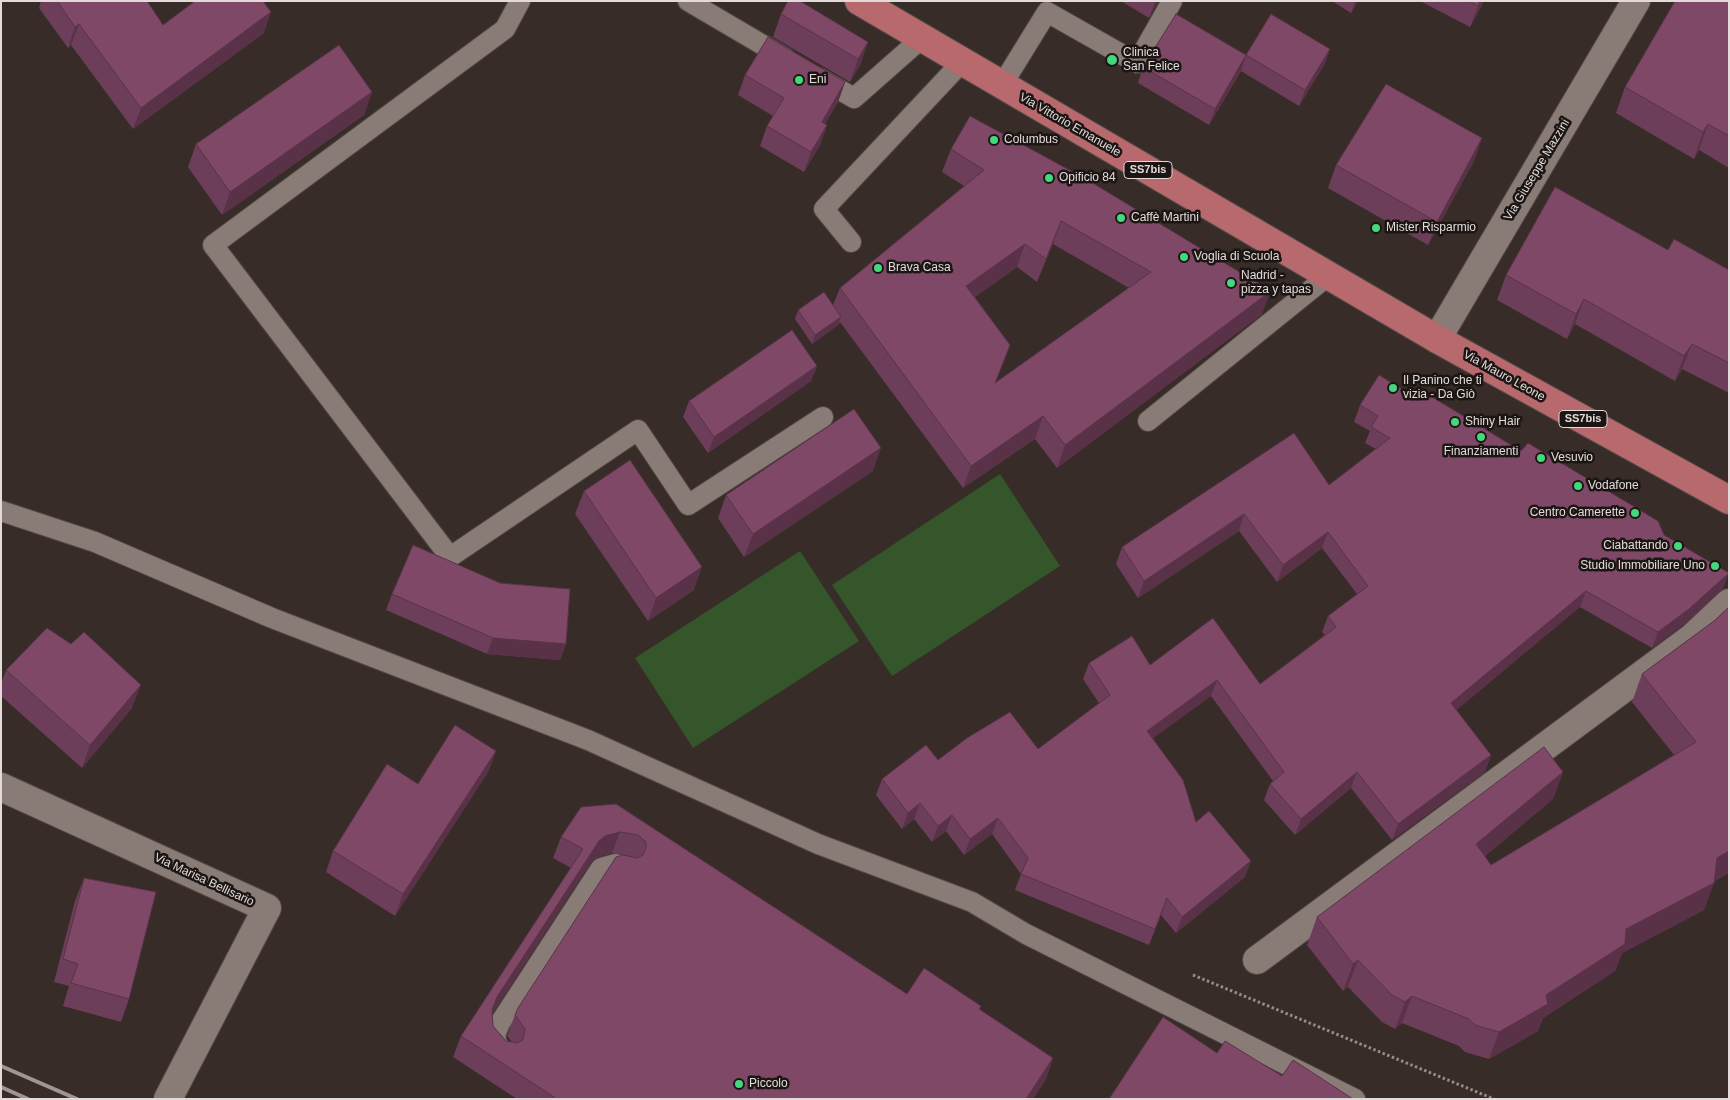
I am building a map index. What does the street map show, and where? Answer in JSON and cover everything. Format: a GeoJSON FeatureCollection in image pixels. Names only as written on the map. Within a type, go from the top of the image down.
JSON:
{"type":"FeatureCollection","features":[{"type":"Feature","properties":{"kind":"main road","name":"Via Vittorio Emanuele"},"geometry":{"type":"LineString","coordinates":[[870,4],[962,62],[1437,339]]}},
{"type":"Feature","properties":{"kind":"main road","name":"Via Mauro Leone"},"geometry":{"type":"LineString","coordinates":[[1437,339],[1729,500]]}},
{"type":"Feature","properties":{"kind":"street","name":"Via Giuseppe Mazzini"},"geometry":{"type":"LineString","coordinates":[[1437,339],[1636,1]]}},
{"type":"Feature","properties":{"kind":"street"},"geometry":{"type":"LineString","coordinates":[[1257,960],[1693,637],[1729,603]]}},
{"type":"Feature","properties":{"kind":"street","name":"Via Marisa Bellisario"},"geometry":{"type":"LineString","coordinates":[[1,787],[267,908],[168,1099]]}},
{"type":"Feature","properties":{"kind":"lane"},"geometry":{"type":"LineString","coordinates":[[520,1],[505,29],[213,245],[450,557],[638,430],[688,505],[823,417]]}},
{"type":"Feature","properties":{"kind":"lane"},"geometry":{"type":"LineString","coordinates":[[688,1],[854,98],[922,38]]}},
{"type":"Feature","properties":{"kind":"lane"},"geometry":{"type":"LineString","coordinates":[[1002,85],[1047,12],[1137,63],[1172,1]]}},
{"type":"Feature","properties":{"kind":"lane"},"geometry":{"type":"LineString","coordinates":[[851,242],[824,209],[962,62]]}},
{"type":"Feature","properties":{"kind":"lane"},"geometry":{"type":"LineString","coordinates":[[1148,421],[1329,275]]}},
{"type":"Feature","properties":{"kind":"lane"},"geometry":{"type":"LineString","coordinates":[[1,511],[95,542],[272,618],[588,740],[818,844],[972,902],[1026,934],[1355,1099]]}},
{"type":"Feature","properties":{"kind":"lane"},"geometry":{"type":"LineString","coordinates":[[506,1053],[497,1045],[495,1035],[510,1007],[601,868],[615,864],[627,867]]}},
{"type":"Feature","properties":{"kind":"path"},"geometry":{"type":"LineString","coordinates":[[1193,975],[1494,1099]]}},
{"type":"Feature","properties":{"kind":"green space"},"geometry":{"type":"Polygon","coordinates":[[[1000,474],[1060,566],[892,676],[832,585],[1000,474]]]}},
{"type":"Feature","properties":{"kind":"green space"},"geometry":{"type":"Polygon","coordinates":[[[800,551],[859,641],[693,748],[635,658],[800,551]]]}},
{"type":"Feature","properties":{"kind":"building"},"geometry":{"type":"Polygon","coordinates":[[[57,1],[147,1],[163,25],[195,1],[263,1],[271,12],[141,108],[79,24],[75,27],[57,1]]]}},
{"type":"Feature","properties":{"kind":"building"},"geometry":{"type":"Polygon","coordinates":[[[788,1],[800,1],[868,42],[858,59],[781,14],[788,1]]]}},
{"type":"Feature","properties":{"kind":"building"},"geometry":{"type":"Polygon","coordinates":[[[1469,1],[1480,1],[1478,6],[1469,1]]]}},
{"type":"Feature","properties":{"kind":"building"},"geometry":{"type":"Polygon","coordinates":[[[1675,1],[1729,1],[1729,136],[1708,124],[1703,132],[1625,87],[1675,1]]]}},
{"type":"Feature","properties":{"kind":"building"},"geometry":{"type":"Polygon","coordinates":[[[1176,14],[1246,55],[1215,109],[1143,67],[1176,14]]]}},
{"type":"Feature","properties":{"kind":"building"},"geometry":{"type":"Polygon","coordinates":[[[1271,14],[1330,49],[1305,90],[1246,55],[1271,14]]]}},
{"type":"Feature","properties":{"kind":"building","name":"Eni"},"geometry":{"type":"Polygon","coordinates":[[[768,37],[845,82],[822,122],[827,125],[811,152],[767,126],[784,98],[745,75],[768,37]]]}},
{"type":"Feature","properties":{"kind":"building"},"geometry":{"type":"Polygon","coordinates":[[[339,45],[372,92],[230,192],[196,144],[339,45]]]}},
{"type":"Feature","properties":{"kind":"building"},"geometry":{"type":"Polygon","coordinates":[[[1386,84],[1482,138],[1437,222],[1336,165],[1386,84]]]}},
{"type":"Feature","properties":{"kind":"building"},"geometry":{"type":"Polygon","coordinates":[[[970,116],[1086,179],[1271,291],[1065,445],[1043,416],[971,466],[840,288],[984,170],[951,149],[970,116]],[[1061,221],[1046,259],[1025,244],[966,286],[1010,345],[995,383],[1151,272],[1061,221]]]}},
{"type":"Feature","properties":{"kind":"building"},"geometry":{"type":"Polygon","coordinates":[[[1555,187],[1668,250],[1674,239],[1729,270],[1729,363],[1692,344],[1684,356],[1584,299],[1576,314],[1506,275],[1555,187]]]}},
{"type":"Feature","properties":{"kind":"building"},"geometry":{"type":"Polygon","coordinates":[[[824,292],[841,317],[815,335],[798,310],[824,292]]]}},
{"type":"Feature","properties":{"kind":"building"},"geometry":{"type":"Polygon","coordinates":[[[792,330],[817,366],[714,437],[689,401],[792,330]]]}},
{"type":"Feature","properties":{"kind":"building"},"geometry":{"type":"Polygon","coordinates":[[[1379,375],[1419,400],[1424,392],[1521,451],[1528,443],[1658,521],[1664,535],[1729,573],[1689,609],[1658,632],[1586,591],[1451,703],[1491,755],[1398,824],[1357,772],[1301,819],[1270,784],[1284,772],[1217,680],[1147,731],[1183,780],[1196,822],[1209,811],[1251,861],[1182,917],[1167,898],[1155,929],[1021,874],[1028,858],[998,818],[970,839],[952,815],[938,826],[920,803],[908,813],[882,779],[926,745],[938,760],[967,738],[1010,712],[1038,749],[1110,695],[1089,663],[1132,636],[1150,665],[1213,618],[1260,684],[1336,627],[1328,616],[1368,586],[1328,532],[1283,565],[1244,514],[1144,581],[1122,547],[1294,433],[1329,485],[1390,438],[1371,427],[1378,416],[1360,405],[1379,375]]]}},
{"type":"Feature","properties":{"kind":"building"},"geometry":{"type":"Polygon","coordinates":[[[854,409],[881,448],[753,534],[726,495],[854,409]]]}},
{"type":"Feature","properties":{"kind":"building"},"geometry":{"type":"Polygon","coordinates":[[[630,460],[702,567],[656,598],[584,491],[630,460]]]}},
{"type":"Feature","properties":{"kind":"building"},"geometry":{"type":"Polygon","coordinates":[[[413,545],[500,583],[570,589],[566,644],[493,638],[392,594],[413,545]]]}},
{"type":"Feature","properties":{"kind":"building"},"geometry":{"type":"Polygon","coordinates":[[[1729,607],[1729,851],[1717,858],[1714,883],[1626,929],[1625,944],[1546,995],[1548,1004],[1499,1032],[1475,1025],[1469,1019],[1412,996],[1405,1002],[1392,995],[1358,960],[1353,964],[1317,917],[1544,747],[1563,772],[1476,844],[1491,865],[1696,742],[1642,674],[1714,621],[1729,607]]]}},
{"type":"Feature","properties":{"kind":"building"},"geometry":{"type":"Polygon","coordinates":[[[47,628],[71,644],[84,632],[141,685],[90,745],[6,670],[47,628]]]}},
{"type":"Feature","properties":{"kind":"building"},"geometry":{"type":"Polygon","coordinates":[[[455,725],[496,751],[403,894],[333,851],[387,764],[418,784],[455,725]]]}},
{"type":"Feature","properties":{"kind":"building"},"geometry":{"type":"Polygon","coordinates":[[[616,804],[907,994],[924,968],[981,1006],[979,1009],[1053,1058],[1026,1099],[557,1099],[461,1036],[583,849],[561,837],[581,807],[616,804]],[[620,832],[605,836],[599,841],[497,997],[492,1010],[493,1026],[506,1041],[517,1043],[523,1040],[525,1029],[515,1015],[518,1008],[616,857],[623,855],[637,858],[643,855],[646,842],[638,835],[620,832]]]}},
{"type":"Feature","properties":{"kind":"building"},"geometry":{"type":"Polygon","coordinates":[[[84,878],[156,892],[129,999],[71,983],[78,964],[63,959],[84,878]]]}},
{"type":"Feature","properties":{"kind":"building"},"geometry":{"type":"Polygon","coordinates":[[[1163,1017],[1217,1053],[1225,1041],[1282,1076],[1293,1060],[1353,1099],[1109,1099],[1163,1017]]]}},
{"type":"Feature","properties":{"kind":"railway"},"geometry":{"type":"LineString","coordinates":[[1,1066],[77,1099]]}},
{"type":"Feature","properties":{"kind":"railway"},"geometry":{"type":"LineString","coordinates":[[1,1087],[28,1099]]}},
{"type":"Feature","properties":{"kind":"place","name":"Clinica San Felice"},"geometry":{"type":"Point","coordinates":[1112,60]}},
{"type":"Feature","properties":{"kind":"place","name":"Eni"},"geometry":{"type":"Point","coordinates":[799,80]}},
{"type":"Feature","properties":{"kind":"place","name":"Columbus"},"geometry":{"type":"Point","coordinates":[994,140]}},
{"type":"Feature","properties":{"kind":"place","name":"Opificio 84"},"geometry":{"type":"Point","coordinates":[1049,178]}},
{"type":"Feature","properties":{"kind":"place","name":"Caffè Martini"},"geometry":{"type":"Point","coordinates":[1121,218]}},
{"type":"Feature","properties":{"kind":"place","name":"Mister Risparmio"},"geometry":{"type":"Point","coordinates":[1376,228]}},
{"type":"Feature","properties":{"kind":"place","name":"Voglia di Scuola"},"geometry":{"type":"Point","coordinates":[1184,257]}},
{"type":"Feature","properties":{"kind":"place","name":"Brava Casa"},"geometry":{"type":"Point","coordinates":[878,268]}},
{"type":"Feature","properties":{"kind":"place","name":"Nadrid - pizza y tapas"},"geometry":{"type":"Point","coordinates":[1231,283]}},
{"type":"Feature","properties":{"kind":"place","name":"Il Panino che ti vizia - Da Giò"},"geometry":{"type":"Point","coordinates":[1393,388]}},
{"type":"Feature","properties":{"kind":"place","name":"Shiny Hair"},"geometry":{"type":"Point","coordinates":[1455,422]}},
{"type":"Feature","properties":{"kind":"place","name":"Finanziamenti"},"geometry":{"type":"Point","coordinates":[1481,437]}},
{"type":"Feature","properties":{"kind":"place","name":"Vesuvio"},"geometry":{"type":"Point","coordinates":[1541,458]}},
{"type":"Feature","properties":{"kind":"place","name":"Vodafone"},"geometry":{"type":"Point","coordinates":[1578,486]}},
{"type":"Feature","properties":{"kind":"place","name":"Centro Camerette"},"geometry":{"type":"Point","coordinates":[1635,513]}},
{"type":"Feature","properties":{"kind":"place","name":"Ciabattando"},"geometry":{"type":"Point","coordinates":[1678,546]}},
{"type":"Feature","properties":{"kind":"place","name":"Studio Immobiliare Uno"},"geometry":{"type":"Point","coordinates":[1715,566]}},
{"type":"Feature","properties":{"kind":"place","name":"Piccolo"},"geometry":{"type":"Point","coordinates":[739,1084]}}]}
